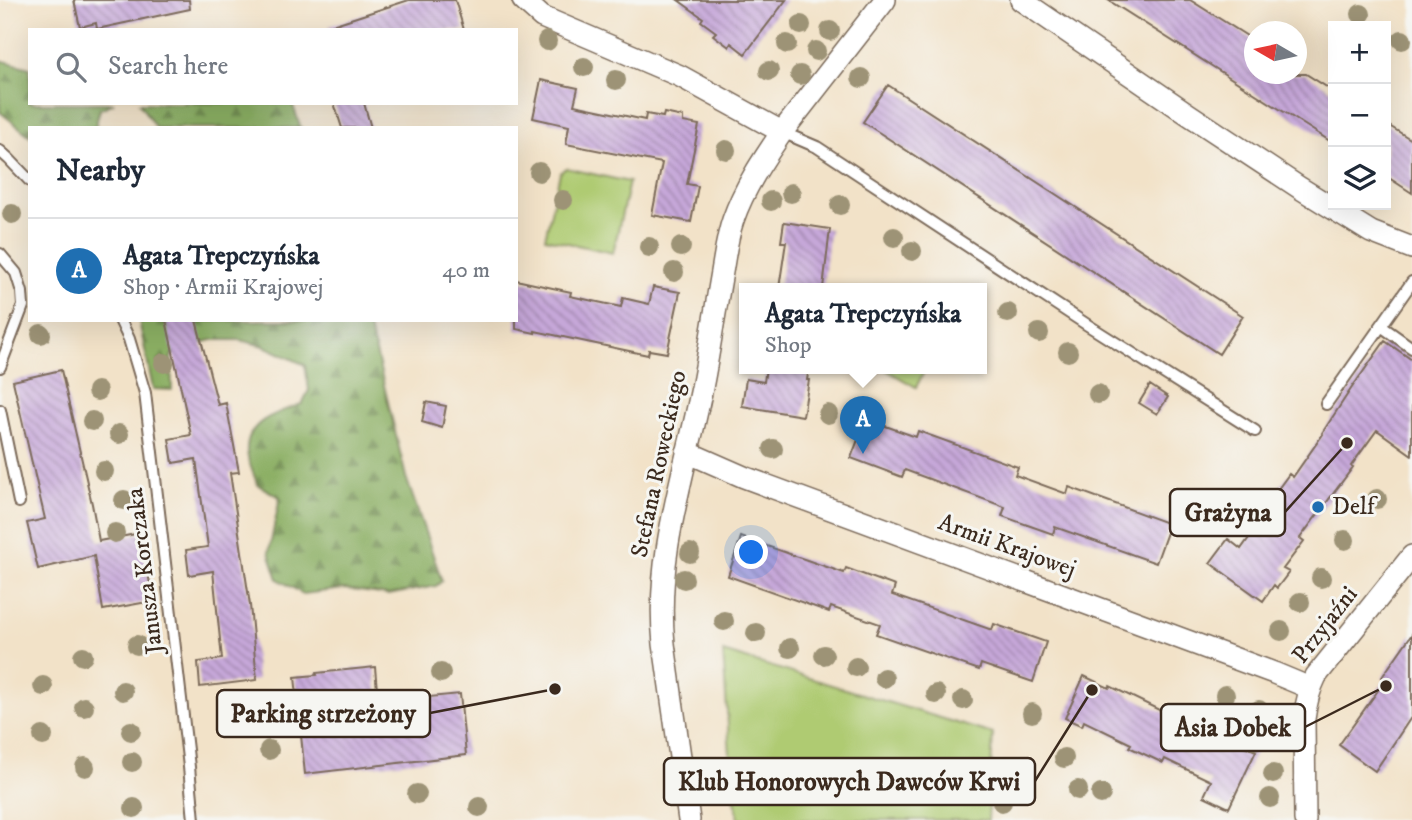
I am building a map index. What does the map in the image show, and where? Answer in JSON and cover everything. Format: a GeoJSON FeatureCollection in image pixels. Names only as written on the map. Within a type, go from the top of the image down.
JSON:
{"type":"FeatureCollection","features":[{"type":"Feature","properties":{"kind":"street"},"geometry":{"type":"LineString","coordinates":[[523,0],[542,17],[680,76],[782,132]]}},
{"type":"Feature","properties":{"kind":"street","name":"Stefana Roweckiego"},"geometry":{"type":"LineString","coordinates":[[689,820],[661,618],[666,555],[676,497],[705,375],[731,224],[753,176],[782,132],[885,0]]}},
{"type":"Feature","properties":{"kind":"street"},"geometry":{"type":"LineString","coordinates":[[1021,0],[1300,188],[1371,232],[1412,248]]}},
{"type":"Feature","properties":{"kind":"street","name":"Armii Krajowej"},"geometry":{"type":"LineString","coordinates":[[687,453],[744,477],[1310,688]]}},
{"type":"Feature","properties":{"kind":"street","name":"Przyjaźni"},"geometry":{"type":"LineString","coordinates":[[1305,820],[1304,719],[1310,688],[1412,556]]}},
{"type":"Feature","properties":{"kind":"lane"},"geometry":{"type":"LineString","coordinates":[[782,132],[817,147],[1086,324],[1255,431]]}},
{"type":"Feature","properties":{"kind":"lane"},"geometry":{"type":"LineString","coordinates":[[0,151],[28,179]]}},
{"type":"Feature","properties":{"kind":"lane"},"geometry":{"type":"LineString","coordinates":[[0,254],[16,273],[23,306],[0,367]]}},
{"type":"Feature","properties":{"kind":"lane"},"geometry":{"type":"LineString","coordinates":[[1326,404],[1412,282]]}},
{"type":"Feature","properties":{"kind":"lane","name":"Janusza Korczaka"},"geometry":{"type":"LineString","coordinates":[[121,322],[129,339],[145,393],[194,820]]}},
{"type":"Feature","properties":{"kind":"lane"},"geometry":{"type":"LineString","coordinates":[[1381,326],[1412,348]]}},
{"type":"Feature","properties":{"kind":"lane"},"geometry":{"type":"LineString","coordinates":[[0,410],[19,502]]}},
{"type":"Feature","properties":{"kind":"green space"},"geometry":{"type":"Polygon","coordinates":[[[0,60],[28,67],[28,105],[109,105],[100,109],[96,126],[28,126],[28,134],[0,112],[0,60]]]}},
{"type":"Feature","properties":{"kind":"green space"},"geometry":{"type":"Polygon","coordinates":[[[140,105],[293,105],[300,126],[155,126],[140,105]]]}},
{"type":"Feature","properties":{"kind":"green space"},"geometry":{"type":"Polygon","coordinates":[[[566,168],[629,182],[613,253],[545,238],[560,173],[566,168]]]}},
{"type":"Feature","properties":{"kind":"green space"},"geometry":{"type":"Polygon","coordinates":[[[139,322],[367,322],[406,477],[442,581],[436,586],[388,595],[344,589],[303,594],[278,579],[269,552],[280,497],[258,485],[247,452],[248,441],[257,425],[265,419],[302,404],[309,390],[305,365],[264,346],[240,340],[212,340],[186,347],[171,356],[172,390],[153,389],[139,322]]]}},
{"type":"Feature","properties":{"kind":"green space"},"geometry":{"type":"Polygon","coordinates":[[[893,374],[923,374],[916,387],[893,374]]]}},
{"type":"Feature","properties":{"kind":"green space"},"geometry":{"type":"Polygon","coordinates":[[[723,652],[993,734],[988,820],[739,820],[732,785],[723,652]]]}},
{"type":"Feature","properties":{"kind":"building"},"geometry":{"type":"Polygon","coordinates":[[[74,0],[189,0],[190,9],[102,28],[97,28],[96,23],[80,27],[74,0]]]}},
{"type":"Feature","properties":{"kind":"building"},"geometry":{"type":"Polygon","coordinates":[[[409,0],[455,0],[463,28],[330,28],[409,0]]]}},
{"type":"Feature","properties":{"kind":"building"},"geometry":{"type":"Polygon","coordinates":[[[678,0],[786,0],[745,54],[731,43],[729,47],[713,35],[716,32],[701,21],[703,18],[678,0]]]}},
{"type":"Feature","properties":{"kind":"building"},"geometry":{"type":"Polygon","coordinates":[[[1108,0],[1190,0],[1244,34],[1244,84],[1307,84],[1307,75],[1328,88],[1328,140],[1108,0]]]}},
{"type":"Feature","properties":{"kind":"building"},"geometry":{"type":"Polygon","coordinates":[[[541,80],[578,88],[574,105],[645,120],[646,114],[663,117],[664,113],[683,117],[683,122],[699,125],[687,184],[698,186],[691,222],[652,215],[662,163],[566,144],[569,126],[533,118],[541,80]]]}},
{"type":"Feature","properties":{"kind":"building"},"geometry":{"type":"Polygon","coordinates":[[[888,85],[1243,316],[1219,354],[863,122],[888,85]]]}},
{"type":"Feature","properties":{"kind":"building"},"geometry":{"type":"Polygon","coordinates":[[[335,105],[365,105],[370,126],[341,126],[335,105]]]}},
{"type":"Feature","properties":{"kind":"building"},"geometry":{"type":"Polygon","coordinates":[[[1391,127],[1412,140],[1412,193],[1391,179],[1391,127]]]}},
{"type":"Feature","properties":{"kind":"building"},"geometry":{"type":"Polygon","coordinates":[[[784,222],[830,229],[824,283],[780,283],[786,242],[781,242],[784,222]]]}},
{"type":"Feature","properties":{"kind":"building"},"geometry":{"type":"Polygon","coordinates":[[[518,280],[621,307],[623,298],[649,304],[653,287],[680,292],[667,353],[649,350],[648,355],[516,329],[518,280]]]}},
{"type":"Feature","properties":{"kind":"building"},"geometry":{"type":"Polygon","coordinates":[[[166,322],[197,322],[218,405],[226,403],[239,472],[230,473],[250,605],[257,680],[200,687],[198,662],[222,659],[213,571],[189,575],[186,550],[208,547],[196,459],[173,463],[169,439],[191,435],[166,322]]]}},
{"type":"Feature","properties":{"kind":"building"},"geometry":{"type":"Polygon","coordinates":[[[1385,341],[1412,360],[1412,455],[1377,430],[1300,538],[1304,541],[1283,569],[1289,572],[1277,588],[1274,585],[1263,601],[1210,563],[1228,539],[1241,549],[1271,507],[1267,504],[1289,474],[1293,477],[1385,341]]]}},
{"type":"Feature","properties":{"kind":"building"},"geometry":{"type":"Polygon","coordinates":[[[61,370],[99,541],[141,533],[153,601],[103,610],[94,556],[38,569],[27,523],[45,519],[13,381],[61,370]]]}},
{"type":"Feature","properties":{"kind":"building"},"geometry":{"type":"Polygon","coordinates":[[[765,374],[808,374],[803,416],[742,406],[746,379],[764,382],[765,374]]]}},
{"type":"Feature","properties":{"kind":"building"},"geometry":{"type":"Polygon","coordinates":[[[1150,385],[1168,397],[1157,414],[1139,403],[1150,385]]]}},
{"type":"Feature","properties":{"kind":"building"},"geometry":{"type":"Polygon","coordinates":[[[426,402],[446,406],[442,428],[422,422],[426,402]]]}},
{"type":"Feature","properties":{"kind":"building"},"geometry":{"type":"Polygon","coordinates":[[[866,419],[916,437],[918,431],[1018,467],[1015,475],[1067,494],[1069,487],[1170,524],[1156,563],[1055,527],[1053,534],[1002,516],[1005,507],[905,470],[902,477],[851,458],[866,419]]]}},
{"type":"Feature","properties":{"kind":"building"},"geometry":{"type":"Polygon","coordinates":[[[741,537],[844,573],[846,568],[895,586],[892,595],[992,630],[994,624],[1046,642],[1033,682],[981,664],[979,670],[876,634],[880,624],[831,607],[829,612],[728,576],[741,537]]]}},
{"type":"Feature","properties":{"kind":"building"},"geometry":{"type":"Polygon","coordinates":[[[1412,634],[1412,716],[1375,771],[1339,745],[1386,679],[1382,677],[1412,634]]]}},
{"type":"Feature","properties":{"kind":"building"},"geometry":{"type":"Polygon","coordinates":[[[375,667],[378,702],[460,694],[466,755],[305,774],[295,677],[375,667]]]}},
{"type":"Feature","properties":{"kind":"building"},"geometry":{"type":"Polygon","coordinates":[[[1084,676],[1190,725],[1256,751],[1229,808],[1204,796],[1211,781],[1165,759],[1163,763],[1129,747],[1131,744],[1084,721],[1082,726],[1065,718],[1084,676]]]}},
{"type":"Feature","properties":{"kind":"place","name":"Grażyna"},"geometry":{"type":"Point","coordinates":[1347,443]}},
{"type":"Feature","properties":{"kind":"place","name":"Agata Trepczyńska"},"geometry":{"type":"Point","coordinates":[863,454]}},
{"type":"Feature","properties":{"kind":"place","name":"Delf"},"geometry":{"type":"Point","coordinates":[1318,507]}},
{"type":"Feature","properties":{"kind":"place","name":"Asia Dobek"},"geometry":{"type":"Point","coordinates":[1386,686]}},
{"type":"Feature","properties":{"kind":"place","name":"Parking strzeżony"},"geometry":{"type":"Point","coordinates":[555,689]}},
{"type":"Feature","properties":{"kind":"place","name":"Klub Honorowych Dawców Krwi"},"geometry":{"type":"Point","coordinates":[1092,690]}}]}
